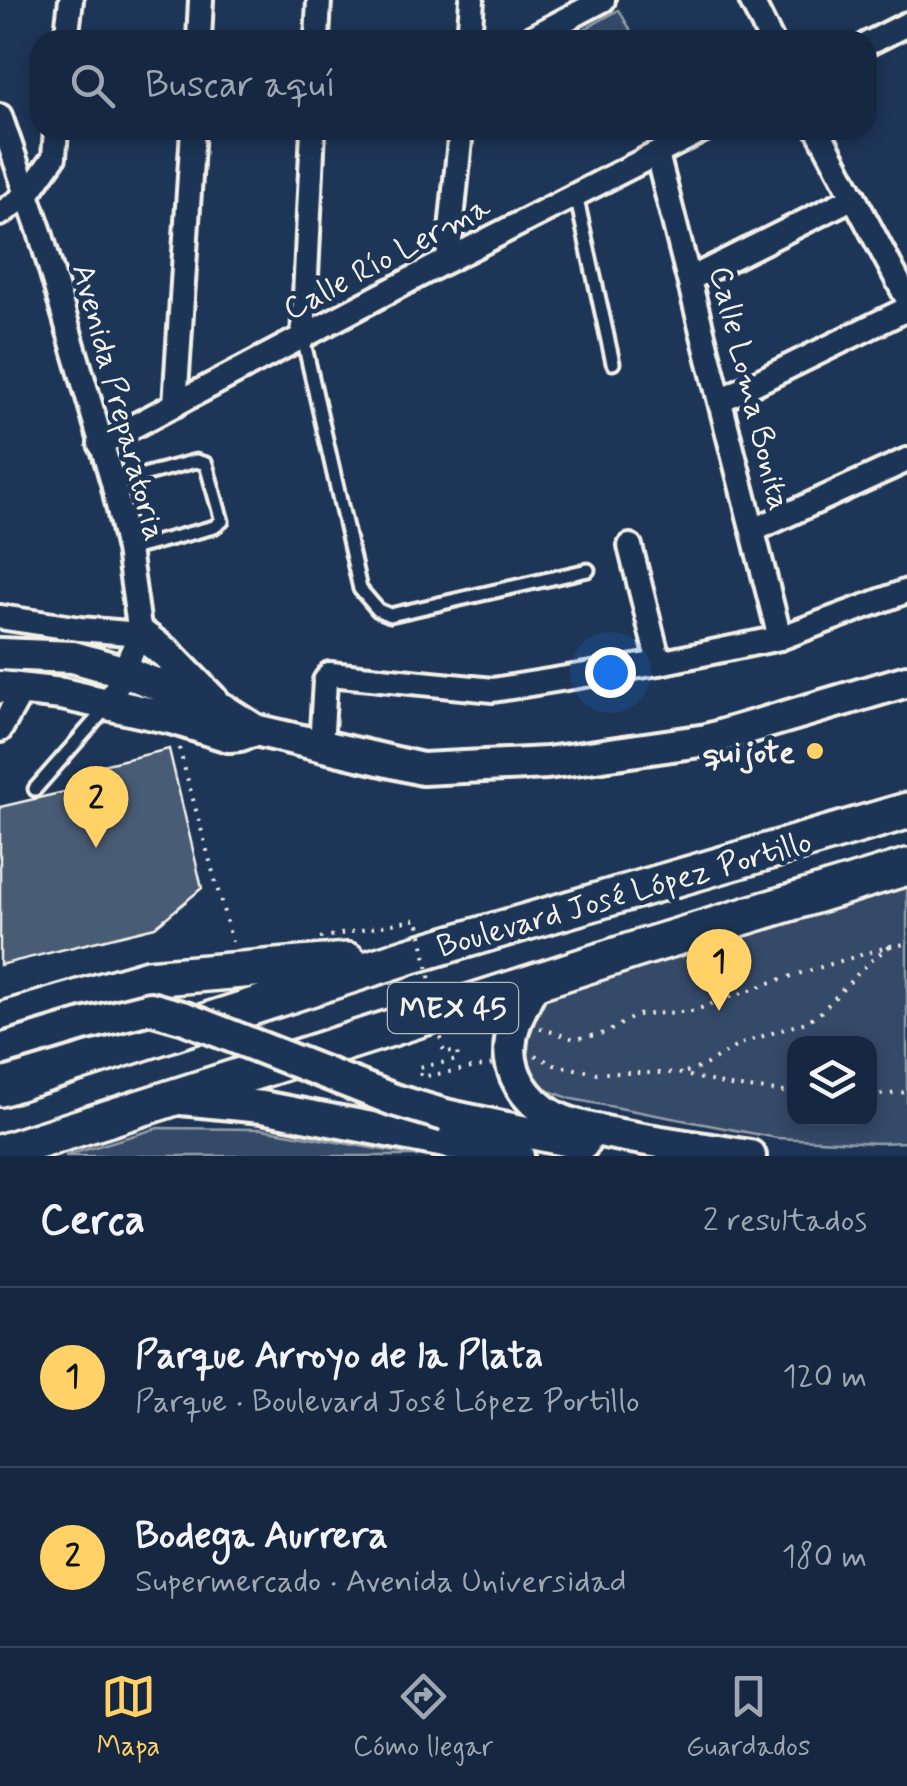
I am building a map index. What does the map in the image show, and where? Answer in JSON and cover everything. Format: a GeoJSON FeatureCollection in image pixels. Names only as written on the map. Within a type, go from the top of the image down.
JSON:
{"type":"FeatureCollection","features":[{"type":"Feature","properties":{"kind":"main road"},"geometry":{"type":"LineString","coordinates":[[140,634],[222,709],[254,730],[422,769],[547,763],[707,740],[907,681]]}},
{"type":"Feature","properties":{"kind":"main road"},"geometry":{"type":"LineString","coordinates":[[0,654],[73,657],[222,709]]}},
{"type":"Feature","properties":{"kind":"main road"},"geometry":{"type":"LineString","coordinates":[[12,688],[62,694],[171,718],[229,736],[254,730]]}},
{"type":"Feature","properties":{"kind":"main road","name":"Boulevard José López Portillo"},"geometry":{"type":"LineString","coordinates":[[0,1088],[409,956],[907,811]]}},
{"type":"Feature","properties":{"kind":"main road","name":"Boulevard José López Portillo"},"geometry":{"type":"LineString","coordinates":[[0,1153],[907,867]]}},
{"type":"Feature","properties":{"kind":"main road"},"geometry":{"type":"LineString","coordinates":[[0,1021],[148,978],[409,956]]}},
{"type":"Feature","properties":{"kind":"main road"},"geometry":{"type":"LineString","coordinates":[[534,982],[508,1041],[514,1074],[539,1107],[574,1125],[750,1156]]}},
{"type":"Feature","properties":{"kind":"main road"},"geometry":{"type":"LineString","coordinates":[[0,1050],[150,1008],[394,1100],[445,1115],[655,1156]]}},
{"type":"Feature","properties":{"kind":"main road"},"geometry":{"type":"LineString","coordinates":[[168,1098],[262,1107],[518,1156]]}},
{"type":"Feature","properties":{"kind":"street"},"geometry":{"type":"LineString","coordinates":[[67,30],[70,0]]}},
{"type":"Feature","properties":{"kind":"street"},"geometry":{"type":"LineString","coordinates":[[200,30],[201,0]]}},
{"type":"Feature","properties":{"kind":"street"},"geometry":{"type":"LineString","coordinates":[[318,30],[319,0]]}},
{"type":"Feature","properties":{"kind":"street"},"geometry":{"type":"LineString","coordinates":[[470,30],[472,0]]}},
{"type":"Feature","properties":{"kind":"street"},"geometry":{"type":"LineString","coordinates":[[545,30],[603,0]]}},
{"type":"Feature","properties":{"kind":"street"},"geometry":{"type":"LineString","coordinates":[[750,0],[766,30]]}},
{"type":"Feature","properties":{"kind":"street"},"geometry":{"type":"LineString","coordinates":[[877,39],[907,24]]}},
{"type":"Feature","properties":{"kind":"street","name":"Avenida Preparatoria"},"geometry":{"type":"LineString","coordinates":[[0,116],[40,232],[112,483],[128,550],[140,634]]}},
{"type":"Feature","properties":{"kind":"street"},"geometry":{"type":"LineString","coordinates":[[0,214],[27,194],[54,157],[55,140]]}},
{"type":"Feature","properties":{"kind":"street"},"geometry":{"type":"LineString","coordinates":[[175,405],[192,140]]}},
{"type":"Feature","properties":{"kind":"street"},"geometry":{"type":"LineString","coordinates":[[303,338],[313,140]]}},
{"type":"Feature","properties":{"kind":"street"},"geometry":{"type":"LineString","coordinates":[[448,260],[460,140]]}},
{"type":"Feature","properties":{"kind":"street","name":"Calle Río Lerma"},"geometry":{"type":"LineString","coordinates":[[100,444],[683,140]]}},
{"type":"Feature","properties":{"kind":"street"},"geometry":{"type":"LineString","coordinates":[[823,140],[907,298]]}},
{"type":"Feature","properties":{"kind":"street","name":"Calle Loma Bonita"},"geometry":{"type":"LineString","coordinates":[[657,154],[780,638]]}},
{"type":"Feature","properties":{"kind":"street"},"geometry":{"type":"LineString","coordinates":[[690,279],[854,196]]}},
{"type":"Feature","properties":{"kind":"street"},"geometry":{"type":"LineString","coordinates":[[721,400],[907,309]]}},
{"type":"Feature","properties":{"kind":"street"},"geometry":{"type":"LineString","coordinates":[[754,530],[907,460]]}},
{"type":"Feature","properties":{"kind":"street"},"geometry":{"type":"LineString","coordinates":[[630,546],[659,663]]}},
{"type":"Feature","properties":{"kind":"street"},"geometry":{"type":"LineString","coordinates":[[321,746],[325,681],[330,674],[493,690],[659,663],[780,638],[907,591]]}},
{"type":"Feature","properties":{"kind":"street"},"geometry":{"type":"LineString","coordinates":[[0,617],[140,634],[108,706]]}},
{"type":"Feature","properties":{"kind":"street"},"geometry":{"type":"LineString","coordinates":[[0,730],[12,688]]}},
{"type":"Feature","properties":{"kind":"lane"},"geometry":{"type":"LineString","coordinates":[[576,194],[613,364]]}},
{"type":"Feature","properties":{"kind":"lane"},"geometry":{"type":"LineString","coordinates":[[303,338],[360,589],[378,610],[390,615],[588,570]]}},
{"type":"Feature","properties":{"kind":"lane"},"geometry":{"type":"LineString","coordinates":[[112,483],[196,462],[206,464],[222,521],[214,527],[128,550]]}},
{"type":"Feature","properties":{"kind":"lane"},"geometry":{"type":"LineString","coordinates":[[34,788],[108,706]]}},
{"type":"Feature","properties":{"kind":"path"},"geometry":{"type":"LineString","coordinates":[[171,718],[240,970]]}},
{"type":"Feature","properties":{"kind":"path"},"geometry":{"type":"LineString","coordinates":[[320,938],[418,919],[444,1053],[456,1051],[458,1060],[419,1067],[421,1077],[542,1029],[574,1039],[606,1033],[638,1014],[693,1010],[772,982],[907,944]]}},
{"type":"Feature","properties":{"kind":"path"},"geometry":{"type":"LineString","coordinates":[[681,1074],[702,1067],[754,1038],[806,1022],[890,946]]}},
{"type":"Feature","properties":{"kind":"path"},"geometry":{"type":"LineString","coordinates":[[508,1041],[554,1065],[597,1074],[681,1074],[731,1086],[787,1092]]}},
{"type":"Feature","properties":{"kind":"path"},"geometry":{"type":"LineString","coordinates":[[877,1095],[907,1092]]}},
{"type":"Feature","properties":{"kind":"shaded area"},"geometry":{"type":"Polygon","coordinates":[[[619,10],[630,30],[583,30],[619,10]]]}},
{"type":"Feature","properties":{"kind":"shaded area"},"geometry":{"type":"Polygon","coordinates":[[[907,880],[907,1142],[777,1138],[572,1099],[546,1090],[522,1059],[526,1019],[548,989],[907,880]]]}},
{"type":"Feature","properties":{"kind":"shaded area"},"geometry":{"type":"Polygon","coordinates":[[[158,1128],[262,1129],[418,1156],[65,1156],[158,1128]]]}},
{"type":"Feature","properties":{"kind":"building"},"geometry":{"type":"Polygon","coordinates":[[[169,749],[202,888],[155,927],[0,965],[0,807],[98,784],[94,767],[169,749]]]}},
{"type":"Feature","properties":{"kind":"place","name":"quijote"},"geometry":{"type":"Point","coordinates":[815,751]}},
{"type":"Feature","properties":{"kind":"place","name":"Bodega Aurrera"},"geometry":{"type":"Point","coordinates":[96,848]}},
{"type":"Feature","properties":{"kind":"place","name":"Parque Arroyo de la Plata"},"geometry":{"type":"Point","coordinates":[719,1011]}}]}
